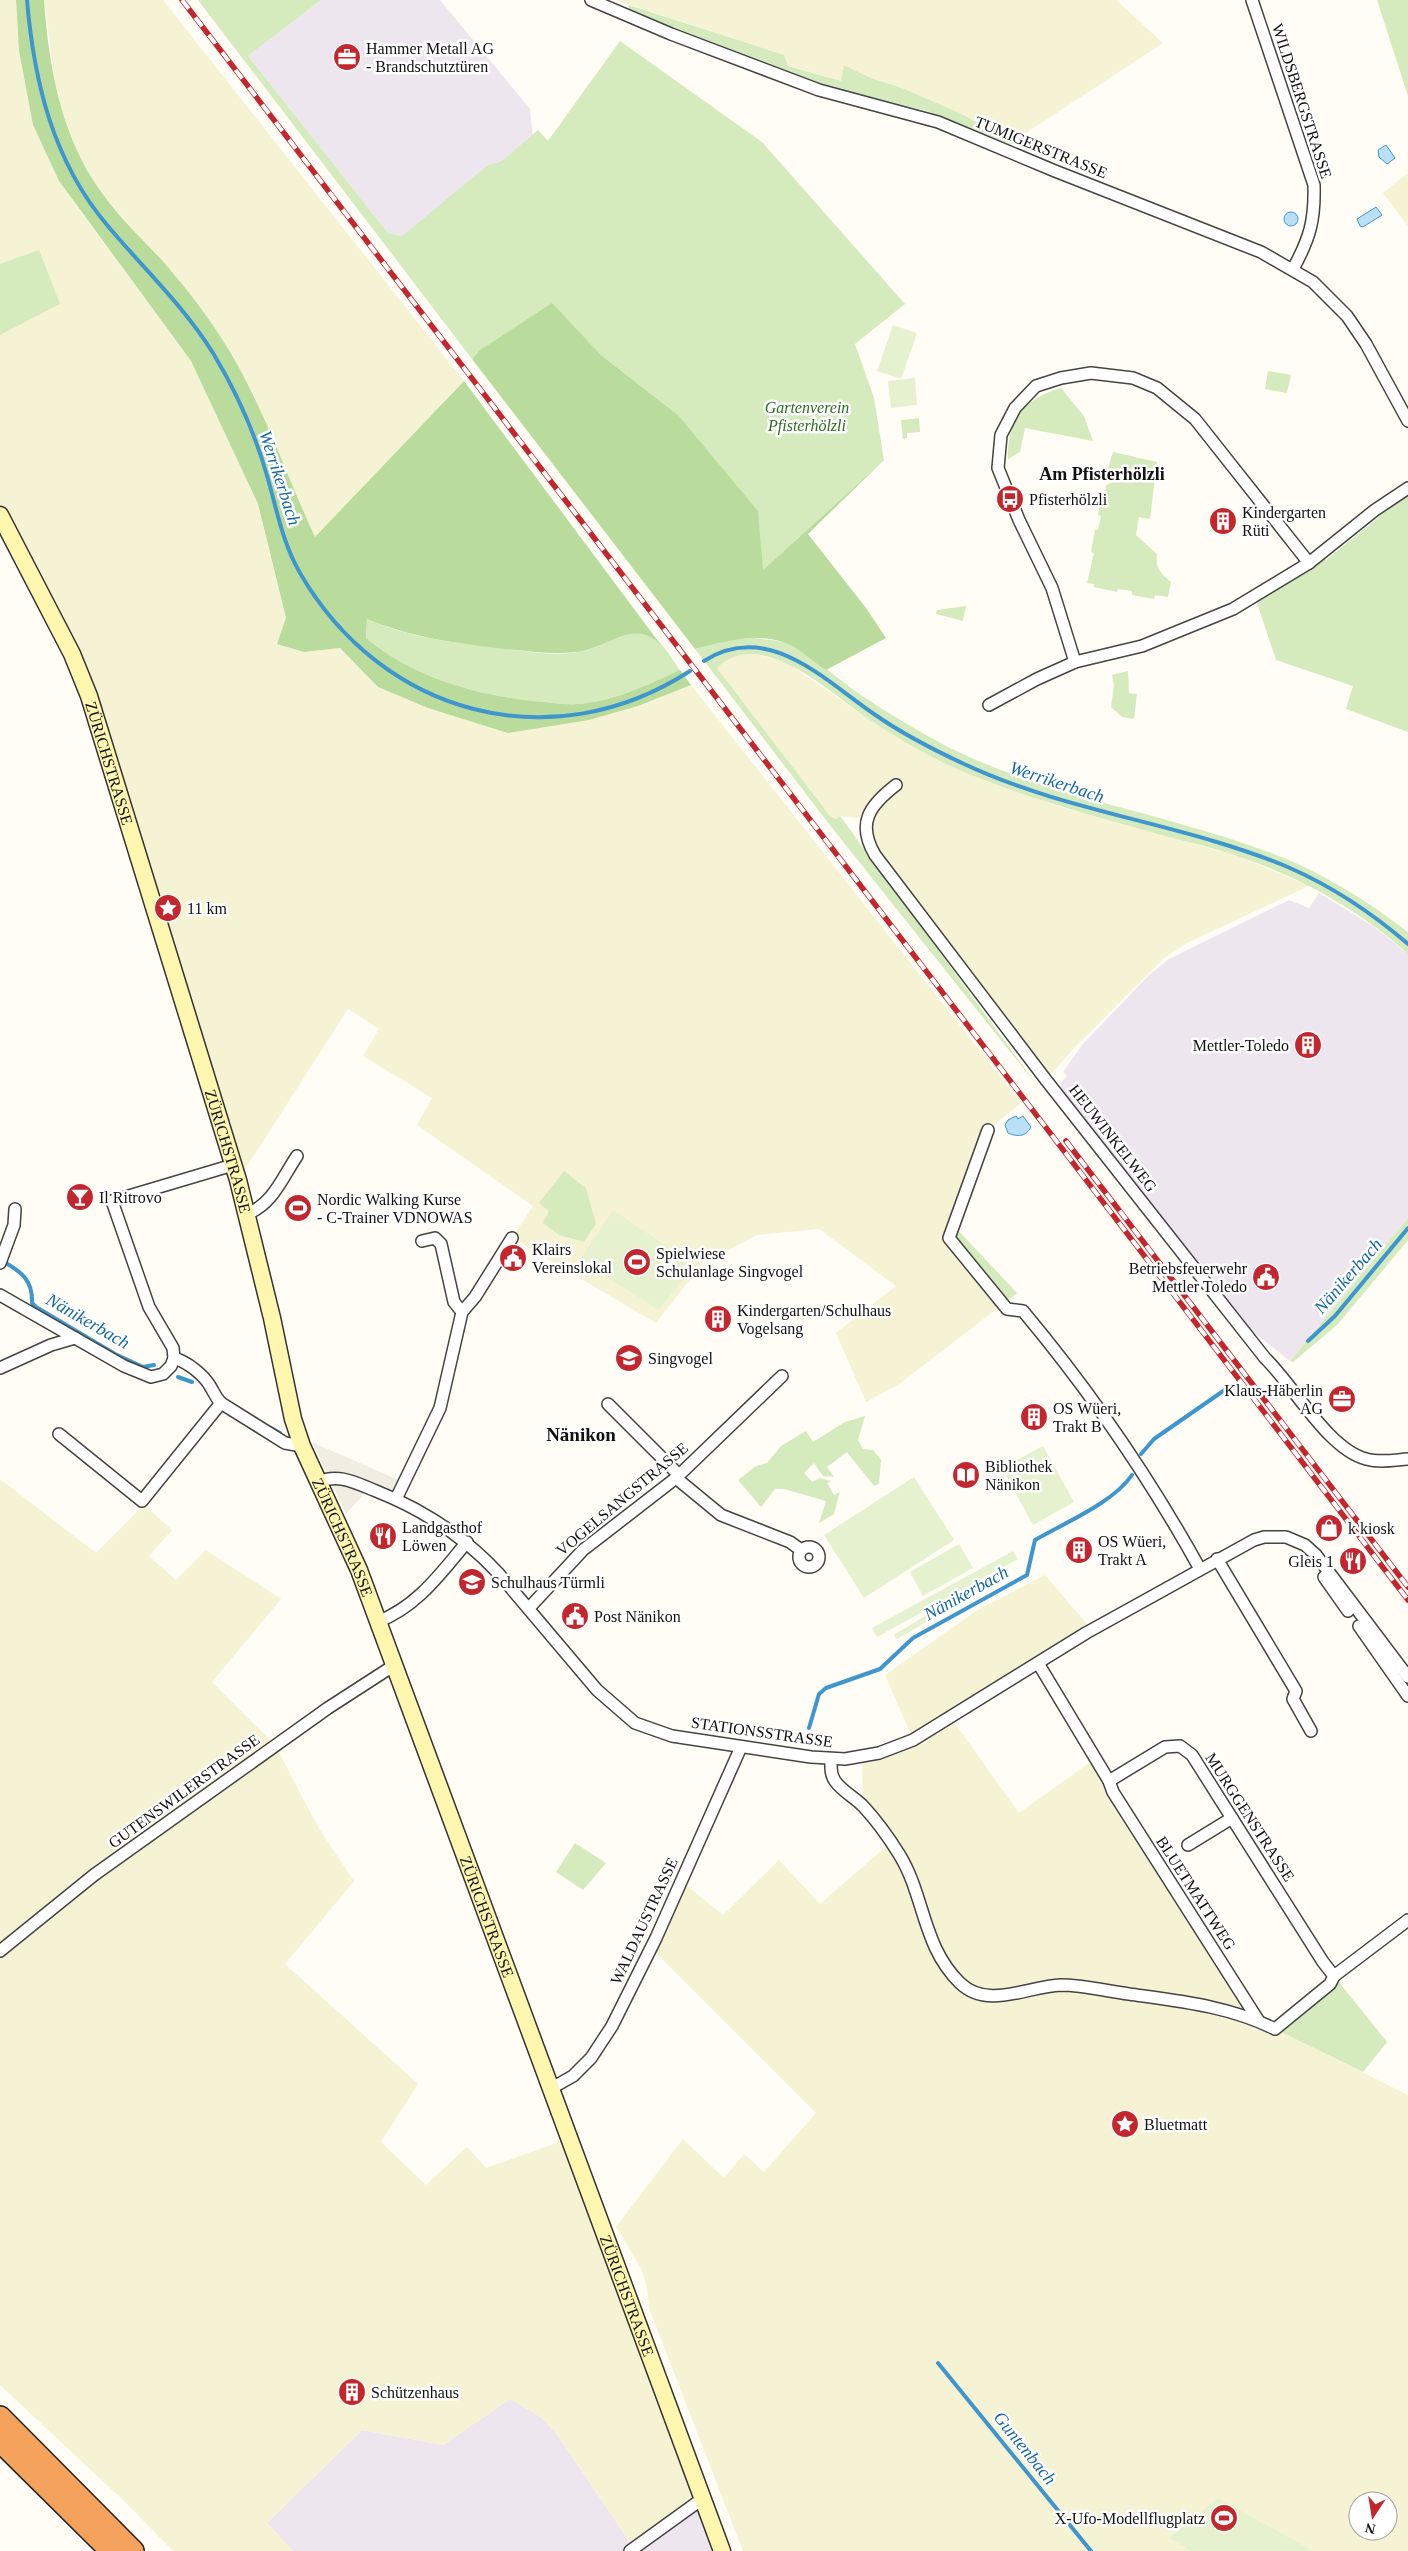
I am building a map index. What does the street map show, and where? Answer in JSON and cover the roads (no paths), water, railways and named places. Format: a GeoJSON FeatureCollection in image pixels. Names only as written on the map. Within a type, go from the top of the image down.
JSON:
{"type":"FeatureCollection","features":[{"type":"Feature","properties":{"kind":"highway"},"geometry":{"type":"LineString","coordinates":[[0,2417],[133,2551]]}},
{"type":"Feature","properties":{"kind":"highway"},"geometry":{"type":"LineString","coordinates":[[0,2441],[111,2551]]}},
{"type":"Feature","properties":{"kind":"main road","name":"ZÜRICHSTRASSE"},"geometry":{"type":"LineString","coordinates":[[0,515],[72,654],[89,696],[247,1214],[293,1419],[302,1446],[358,1570],[378,1622],[601,2230],[622,2279],[722,2551]]}},
{"type":"Feature","properties":{"kind":"street","name":"TUMIGERSTRASSE"},"geometry":{"type":"LineString","coordinates":[[591,0],[671,34],[820,90],[938,122],[1261,252],[1293,269],[1326,294],[1348,316],[1366,344],[1408,421]]}},
{"type":"Feature","properties":{"kind":"street","name":"WILDSBERGSTRASSE"},"geometry":{"type":"LineString","coordinates":[[1252,0],[1314,185],[1315,210],[1309,239],[1293,269]]}},
{"type":"Feature","properties":{"kind":"street"},"geometry":{"type":"LineString","coordinates":[[1074,662],[1052,588],[1019,520],[998,468],[1001,435],[1015,408],[1036,386],[1061,378],[1091,374],[1133,378],[1158,388],[1190,414],[1308,564]]}},
{"type":"Feature","properties":{"kind":"street"},"geometry":{"type":"LineString","coordinates":[[989,704],[1074,662],[1142,646],[1197,625],[1248,601],[1308,564],[1375,510],[1408,488]]}},
{"type":"Feature","properties":{"kind":"street","name":"HEUWINKELWEG"},"geometry":{"type":"LineString","coordinates":[[896,785],[877,800],[867,819],[867,837],[875,855],[1046,1080],[1265,1358],[1280,1373],[1330,1435],[1346,1451],[1367,1460],[1408,1459]]}},
{"type":"Feature","properties":{"kind":"street"},"geometry":{"type":"LineString","coordinates":[[988,1130],[949,1238],[1007,1309],[1023,1310],[1091,1394],[1147,1479],[1200,1568]]}},
{"type":"Feature","properties":{"kind":"street"},"geometry":{"type":"LineString","coordinates":[[247,1214],[257,1210],[268,1201],[297,1156]]}},
{"type":"Feature","properties":{"kind":"street"},"geometry":{"type":"LineString","coordinates":[[0,1295],[112,1360],[151,1377],[163,1374],[171,1366],[174,1358],[173,1348],[149,1307],[112,1201],[233,1165]]}},
{"type":"Feature","properties":{"kind":"street"},"geometry":{"type":"LineString","coordinates":[[0,1263],[14,1225],[15,1210]]}},
{"type":"Feature","properties":{"kind":"street"},"geometry":{"type":"LineString","coordinates":[[422,1241],[435,1238],[441,1244],[454,1302],[462,1312]]}},
{"type":"Feature","properties":{"kind":"street"},"geometry":{"type":"LineString","coordinates":[[396,1499],[440,1408],[462,1312],[475,1297],[512,1238]]}},
{"type":"Feature","properties":{"kind":"street"},"geometry":{"type":"LineString","coordinates":[[0,1368],[51,1345],[75,1338]]}},
{"type":"Feature","properties":{"kind":"street"},"geometry":{"type":"LineString","coordinates":[[174,1358],[184,1361],[209,1384],[215,1398],[221,1403],[285,1443],[302,1446]]}},
{"type":"Feature","properties":{"kind":"street","name":"VOGELSANGSTRASSE"},"geometry":{"type":"LineString","coordinates":[[529,1608],[592,1542],[678,1477],[782,1376]]}},
{"type":"Feature","properties":{"kind":"street"},"geometry":{"type":"LineString","coordinates":[[59,1434],[142,1501],[221,1403]]}},
{"type":"Feature","properties":{"kind":"street"},"geometry":{"type":"LineString","coordinates":[[608,1404],[678,1477],[721,1515],[790,1542],[801,1550]]}},
{"type":"Feature","properties":{"kind":"street","name":"STATIONSSTRASSE"},"geometry":{"type":"LineString","coordinates":[[318,1482],[328,1478],[340,1478],[396,1499],[436,1520],[467,1542],[529,1608],[597,1690],[635,1723],[672,1736],[831,1759],[862,1757],[913,1740],[1038,1663],[1200,1568],[1254,1540],[1274,1536],[1286,1537],[1305,1545],[1326,1568]]}},
{"type":"Feature","properties":{"kind":"street"},"geometry":{"type":"LineString","coordinates":[[378,1622],[400,1611],[418,1598],[467,1542]]}},
{"type":"Feature","properties":{"kind":"street"},"geometry":{"type":"LineString","coordinates":[[1217,1559],[1296,1692],[1293,1699],[1311,1731]]}},
{"type":"Feature","properties":{"kind":"street"},"geometry":{"type":"LineString","coordinates":[[1408,1677],[1326,1568],[1323,1575],[1332,1591],[1408,1696]]}},
{"type":"Feature","properties":{"kind":"street","name":"BLUETMATTWEG"},"geometry":{"type":"LineString","coordinates":[[1038,1663],[1109,1781],[1113,1792],[1258,2020]]}},
{"type":"Feature","properties":{"kind":"street","name":"GUTENSWILERSTRASSE"},"geometry":{"type":"LineString","coordinates":[[0,1952],[94,1875],[328,1708],[393,1666]]}},
{"type":"Feature","properties":{"kind":"street","name":"MURGGENSTRASSE"},"geometry":{"type":"LineString","coordinates":[[1109,1781],[1165,1747],[1180,1746],[1192,1755],[1334,1976]]}},
{"type":"Feature","properties":{"kind":"street","name":"WALDAUSTRASSE"},"geometry":{"type":"LineString","coordinates":[[550,2089],[573,2076],[591,2058],[612,2026],[654,1943],[741,1747]]}},
{"type":"Feature","properties":{"kind":"street"},"geometry":{"type":"LineString","coordinates":[[831,1759],[832,1775],[835,1782],[863,1805],[902,1860],[911,1878],[934,1949],[962,1984],[975,1993],[988,1997],[1048,1986],[1076,1986],[1221,2008],[1258,2020],[1275,2029],[1330,1984],[1334,1976],[1408,1920]]}},
{"type":"Feature","properties":{"kind":"street"},"geometry":{"type":"LineString","coordinates":[[1188,1845],[1232,1818]]}},
{"type":"Feature","properties":{"kind":"street"},"geometry":{"type":"LineString","coordinates":[[630,2551],[702,2499]]}},
{"type":"Feature","properties":{"kind":"water"},"geometry":{"type":"Polygon","coordinates":[[[1386,145],[1395,158],[1387,164],[1379,157],[1378,150],[1386,145]]]}},
{"type":"Feature","properties":{"kind":"water"},"geometry":{"type":"Polygon","coordinates":[[[1376,207],[1382,215],[1363,227],[1360,226],[1357,219],[1376,207]]]}},
{"type":"Feature","properties":{"kind":"water"},"geometry":{"type":"Polygon","coordinates":[[[1288,212],[1294,212],[1298,219],[1294,226],[1288,226],[1284,222],[1284,216],[1288,212]]]}},
{"type":"Feature","properties":{"kind":"water"},"geometry":{"type":"Polygon","coordinates":[[[1016,1116],[1018,1119],[1023,1116],[1031,1127],[1027,1133],[1015,1135],[1008,1133],[1005,1125],[1008,1120],[1016,1116]]]}},
{"type":"Feature","properties":{"kind":"waterway","name":"Werrikerbach"},"geometry":{"type":"LineString","coordinates":[[27,0],[30,31],[41,90],[49,119],[73,174],[88,200],[107,225],[176,303],[213,353],[230,383],[251,430],[294,562],[335,622],[376,661],[423,690],[474,709],[527,717],[582,714],[637,698],[690,671]]}},
{"type":"Feature","properties":{"kind":"waterway","name":"Werrikerbach"},"geometry":{"type":"LineString","coordinates":[[704,661],[728,650],[751,647],[773,651],[794,659],[815,671],[895,728],[962,763],[1002,780],[1043,794],[1209,840],[1290,868],[1352,901],[1408,944]]}},
{"type":"Feature","properties":{"kind":"waterway","name":"Nänikerbach"},"geometry":{"type":"LineString","coordinates":[[1308,1341],[1335,1316],[1408,1228]]}},
{"type":"Feature","properties":{"kind":"waterway","name":"Nänikerbach"},"geometry":{"type":"LineString","coordinates":[[4,1262],[25,1278],[31,1289],[32,1303],[36,1307],[115,1354],[143,1367],[154,1365]]}},
{"type":"Feature","properties":{"kind":"waterway","name":"Nänikerbach"},"geometry":{"type":"LineString","coordinates":[[178,1377],[192,1382]]}},
{"type":"Feature","properties":{"kind":"waterway","name":"Nänikerbach"},"geometry":{"type":"LineString","coordinates":[[1141,1454],[1154,1439],[1229,1387]]}},
{"type":"Feature","properties":{"kind":"waterway","name":"Nänikerbach"},"geometry":{"type":"LineString","coordinates":[[269,1427],[280,1433]]}},
{"type":"Feature","properties":{"kind":"waterway","name":"Nänikerbach"},"geometry":{"type":"LineString","coordinates":[[809,1728],[819,1694],[826,1688],[880,1669],[913,1638],[1027,1575],[1035,1540],[1113,1495],[1132,1475]]}},
{"type":"Feature","properties":{"kind":"waterway","name":"Guntenbach"},"geometry":{"type":"LineString","coordinates":[[938,2363],[1091,2551]]}},
{"type":"Feature","properties":{"kind":"railway"},"geometry":{"type":"LineString","coordinates":[[182,0],[1408,1600]]}},
{"type":"Feature","properties":{"kind":"railway"},"geometry":{"type":"LineString","coordinates":[[1066,1141],[1408,1587]]}},
{"type":"Feature","properties":{"kind":"place","name":"Hammer Metall AG - Brandschutztüren"},"geometry":{"type":"Point","coordinates":[347,57]}},
{"type":"Feature","properties":{"kind":"place","name":"Pfisterhölzli"},"geometry":{"type":"Point","coordinates":[1010,499]}},
{"type":"Feature","properties":{"kind":"place","name":"Kindergarten Rüti"},"geometry":{"type":"Point","coordinates":[1223,521]}},
{"type":"Feature","properties":{"kind":"place","name":"11 km"},"geometry":{"type":"Point","coordinates":[168,908]}},
{"type":"Feature","properties":{"kind":"place","name":"Mettler-Toledo"},"geometry":{"type":"Point","coordinates":[1308,1045]}},
{"type":"Feature","properties":{"kind":"place","name":"Il Ritrovo"},"geometry":{"type":"Point","coordinates":[80,1197]}},
{"type":"Feature","properties":{"kind":"place","name":"Nordic Walking Kurse - C-Trainer VDNOWAS"},"geometry":{"type":"Point","coordinates":[298,1208]}},
{"type":"Feature","properties":{"kind":"place","name":"Klairs Vereinslokal"},"geometry":{"type":"Point","coordinates":[513,1258]}},
{"type":"Feature","properties":{"kind":"place","name":"Spielwiese Schulanlage Singvogel"},"geometry":{"type":"Point","coordinates":[637,1262]}},
{"type":"Feature","properties":{"kind":"place","name":"Betriebsfeuerwehr Mettler Toledo"},"geometry":{"type":"Point","coordinates":[1266,1277]}},
{"type":"Feature","properties":{"kind":"place","name":"Kindergarten/Schulhaus Vogelsang"},"geometry":{"type":"Point","coordinates":[718,1319]}},
{"type":"Feature","properties":{"kind":"place","name":"Singvogel"},"geometry":{"type":"Point","coordinates":[629,1358]}},
{"type":"Feature","properties":{"kind":"place","name":"Klaus-Häberlin AG"},"geometry":{"type":"Point","coordinates":[1342,1399]}},
{"type":"Feature","properties":{"kind":"place","name":"OS Wüeri, Trakt B"},"geometry":{"type":"Point","coordinates":[1034,1417]}},
{"type":"Feature","properties":{"kind":"place","name":"Bibliothek Nänikon"},"geometry":{"type":"Point","coordinates":[966,1475]}},
{"type":"Feature","properties":{"kind":"place","name":"k kiosk"},"geometry":{"type":"Point","coordinates":[1329,1528]}},
{"type":"Feature","properties":{"kind":"place","name":"Landgasthof Löwen"},"geometry":{"type":"Point","coordinates":[383,1536]}},
{"type":"Feature","properties":{"kind":"place","name":"OS Wüeri, Trakt A"},"geometry":{"type":"Point","coordinates":[1079,1550]}},
{"type":"Feature","properties":{"kind":"place","name":"Gleis 1"},"geometry":{"type":"Point","coordinates":[1353,1561]}},
{"type":"Feature","properties":{"kind":"place","name":"Schulhaus Türmli"},"geometry":{"type":"Point","coordinates":[472,1582]}},
{"type":"Feature","properties":{"kind":"place","name":"Post Nänikon"},"geometry":{"type":"Point","coordinates":[575,1616]}},
{"type":"Feature","properties":{"kind":"place","name":"Bluetmatt"},"geometry":{"type":"Point","coordinates":[1125,2124]}},
{"type":"Feature","properties":{"kind":"place","name":"Schützenhaus"},"geometry":{"type":"Point","coordinates":[352,2392]}},
{"type":"Feature","properties":{"kind":"place","name":"X-Ufo-Modellflugplatz"},"geometry":{"type":"Point","coordinates":[1224,2518]}},
{"type":"Feature","properties":{"kind":"district","name":"Am Pfisterhölzli"},"geometry":{"type":"Point","coordinates":[1102,474]}},
{"type":"Feature","properties":{"kind":"district","name":"Nänikon"},"geometry":{"type":"Point","coordinates":[581,1434]}},
{"type":"Feature","properties":{"kind":"park label","name":"Gartenverein Pfisterhölzli"},"geometry":{"type":"Point","coordinates":[807,416]}}]}
